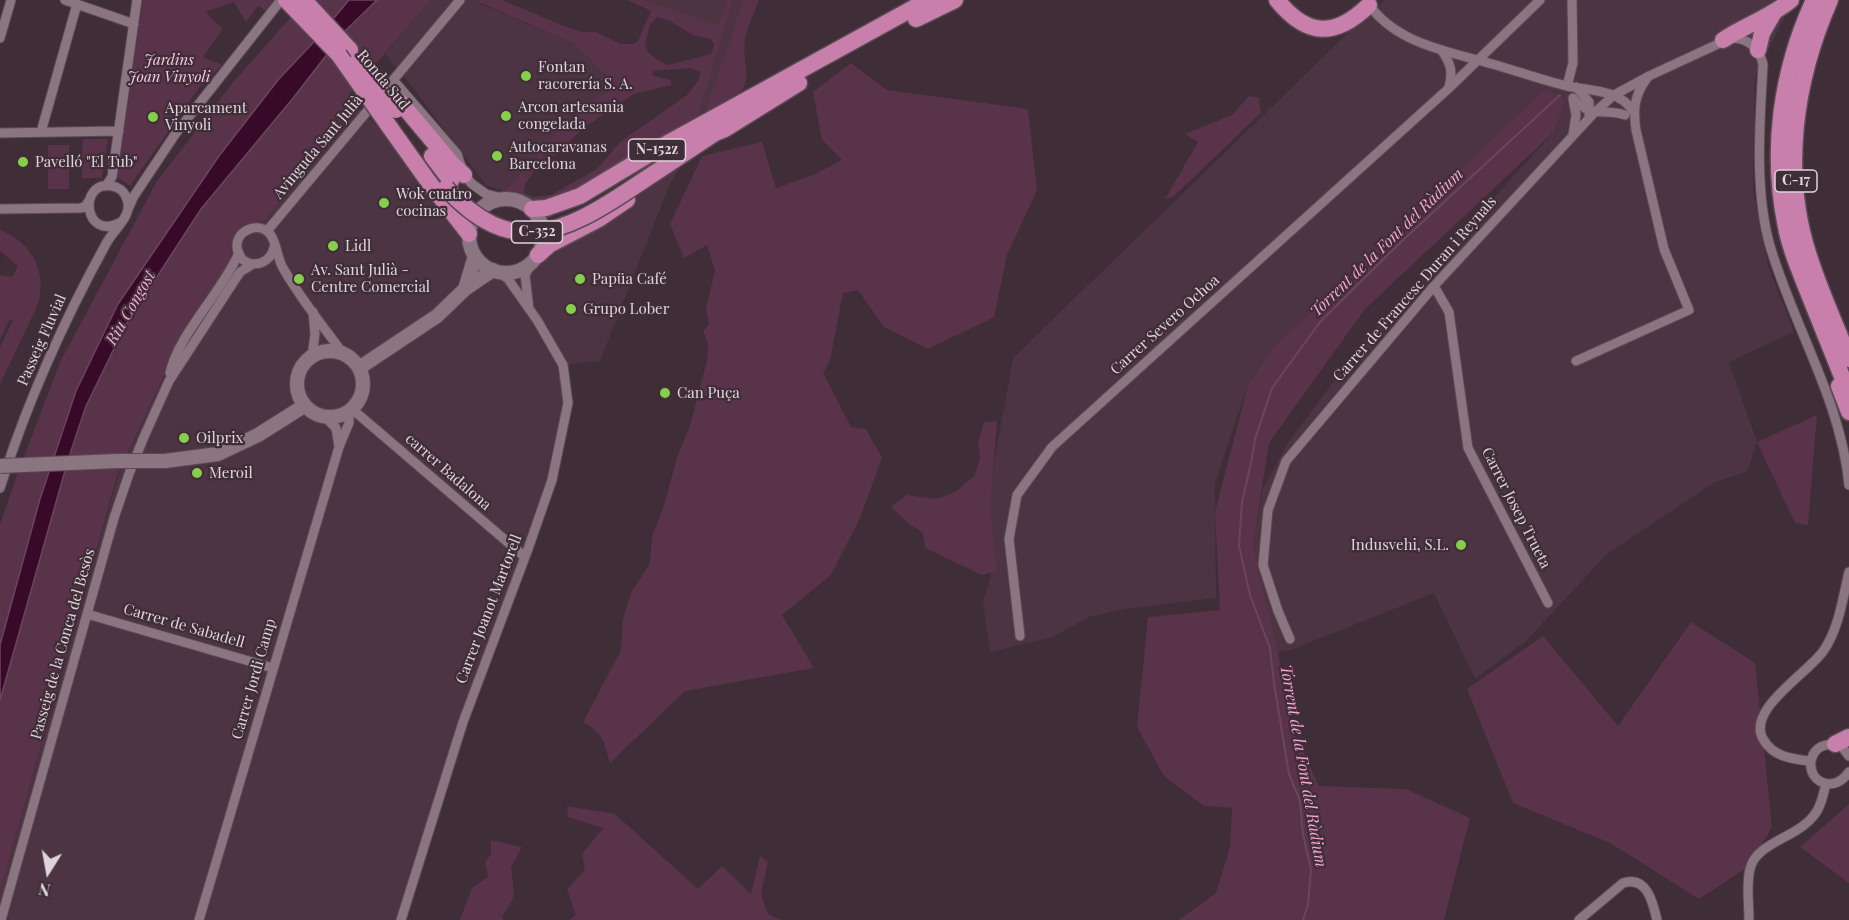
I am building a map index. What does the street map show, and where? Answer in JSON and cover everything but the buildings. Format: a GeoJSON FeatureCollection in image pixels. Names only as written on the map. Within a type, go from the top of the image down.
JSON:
{"type":"FeatureCollection","features":[{"type":"Feature","properties":{"kind":"highway","name":"Ronda Sud"},"geometry":{"type":"LineString","coordinates":[[286,0],[345,53]]}},
{"type":"Feature","properties":{"kind":"highway","name":"Ronda Sud"},"geometry":{"type":"LineString","coordinates":[[304,0],[345,53]]}},
{"type":"Feature","properties":{"kind":"highway","name":"N-152z"},"geometry":{"type":"LineString","coordinates":[[534,259],[549,245],[599,219],[682,164],[725,129],[849,55],[955,0]]}},
{"type":"Feature","properties":{"kind":"highway"},"geometry":{"type":"LineString","coordinates":[[1278,0],[1299,22],[1324,29],[1338,27],[1351,21],[1367,3]]}},
{"type":"Feature","properties":{"kind":"highway"},"geometry":{"type":"LineString","coordinates":[[1723,40],[1773,13],[1791,0]]}},
{"type":"Feature","properties":{"kind":"highway","name":"C-17"},"geometry":{"type":"LineString","coordinates":[[1814,0],[1793,53],[1783,100],[1778,150],[1781,201],[1794,255],[1849,394]]}},
{"type":"Feature","properties":{"kind":"highway","name":"C-17"},"geometry":{"type":"LineString","coordinates":[[1830,0],[1815,35],[1797,105],[1794,150],[1797,199],[1808,254],[1849,359]]}},
{"type":"Feature","properties":{"kind":"highway","name":"N-152z"},"geometry":{"type":"LineString","coordinates":[[532,209],[546,208],[580,196],[668,143],[922,2]]}},
{"type":"Feature","properties":{"kind":"highway"},"geometry":{"type":"LineString","coordinates":[[1758,50],[1762,33],[1773,13]]}},
{"type":"Feature","properties":{"kind":"highway"},"geometry":{"type":"LineString","coordinates":[[345,53],[393,113]]}},
{"type":"Feature","properties":{"kind":"highway"},"geometry":{"type":"LineString","coordinates":[[345,53],[360,59],[393,113],[428,181],[469,234]]}},
{"type":"Feature","properties":{"kind":"highway","name":"C-352"},"geometry":{"type":"LineString","coordinates":[[454,182],[458,202],[480,218],[503,228],[532,232],[569,225],[588,216],[631,183],[780,82]]}},
{"type":"Feature","properties":{"kind":"highway","name":"Ronda Sud"},"geometry":{"type":"LineString","coordinates":[[393,113],[454,182]]}},
{"type":"Feature","properties":{"kind":"highway","name":"C-352"},"geometry":{"type":"LineString","coordinates":[[631,183],[725,129]]}},
{"type":"Feature","properties":{"kind":"highway"},"geometry":{"type":"LineString","coordinates":[[1819,319],[1827,357],[1849,412]]}},
{"type":"Feature","properties":{"kind":"street"},"geometry":{"type":"LineString","coordinates":[[0,38],[11,0]]}},
{"type":"Feature","properties":{"kind":"street"},"geometry":{"type":"LineString","coordinates":[[65,0],[134,24]]}},
{"type":"Feature","properties":{"kind":"street"},"geometry":{"type":"LineString","coordinates":[[129,207],[127,198],[114,185],[112,177],[137,0]]}},
{"type":"Feature","properties":{"kind":"street"},"geometry":{"type":"LineString","coordinates":[[97,223],[109,226],[121,222],[126,217],[137,190],[176,133],[280,0]]}},
{"type":"Feature","properties":{"kind":"street","name":"Avinguda Sant Julià"},"geometry":{"type":"LineString","coordinates":[[267,231],[460,0]]}},
{"type":"Feature","properties":{"kind":"street","name":"Carrer Severo Ochoa"},"geometry":{"type":"LineString","coordinates":[[1020,636],[1009,539],[1017,495],[1052,447],[1448,89],[1540,0]]}},
{"type":"Feature","properties":{"kind":"street"},"geometry":{"type":"LineString","coordinates":[[1572,0],[1572,87],[1576,115],[1573,136]]}},
{"type":"Feature","properties":{"kind":"street"},"geometry":{"type":"LineString","coordinates":[[1367,3],[1397,30],[1442,51],[1572,87],[1614,95],[1629,113],[1664,249],[1689,310],[1576,361]]}},
{"type":"Feature","properties":{"kind":"street"},"geometry":{"type":"LineString","coordinates":[[41,132],[77,4]]}},
{"type":"Feature","properties":{"kind":"street"},"geometry":{"type":"LineString","coordinates":[[1723,40],[1743,39],[1758,50],[1763,64],[1759,147],[1761,192],[1769,243],[1779,276],[1839,430],[1847,463],[1849,485]]}},
{"type":"Feature","properties":{"kind":"street","name":"Carrer de Francesc Duran i Reynals"},"geometry":{"type":"LineString","coordinates":[[1290,639],[1263,565],[1268,510],[1286,461],[1434,286],[1591,114],[1614,95],[1723,40]]}},
{"type":"Feature","properties":{"kind":"street"},"geometry":{"type":"LineString","coordinates":[[1442,51],[1452,71],[1448,89]]}},
{"type":"Feature","properties":{"kind":"street"},"geometry":{"type":"LineString","coordinates":[[1629,113],[1637,94],[1649,76]]}},
{"type":"Feature","properties":{"kind":"street"},"geometry":{"type":"LineString","coordinates":[[394,81],[457,154],[454,182],[472,184],[486,194],[524,203],[532,209],[543,228],[543,237],[525,275],[530,311]]}},
{"type":"Feature","properties":{"kind":"street"},"geometry":{"type":"LineString","coordinates":[[1572,87],[1589,102],[1591,114]]}},
{"type":"Feature","properties":{"kind":"street"},"geometry":{"type":"LineString","coordinates":[[1573,98],[1591,114],[1629,113]]}},
{"type":"Feature","properties":{"kind":"street"},"geometry":{"type":"LineString","coordinates":[[0,133],[119,131]]}},
{"type":"Feature","properties":{"kind":"street"},"geometry":{"type":"LineString","coordinates":[[80,208],[85,207],[94,191],[106,186],[112,177]]}},
{"type":"Feature","properties":{"kind":"street"},"geometry":{"type":"LineString","coordinates":[[106,186],[132,194],[137,190]]}},
{"type":"Feature","properties":{"kind":"street"},"geometry":{"type":"LineString","coordinates":[[496,271],[480,262],[475,256],[469,234],[477,213],[495,201],[506,199]]}},
{"type":"Feature","properties":{"kind":"street"},"geometry":{"type":"LineString","coordinates":[[88,202],[90,214]]}},
{"type":"Feature","properties":{"kind":"street"},"geometry":{"type":"LineString","coordinates":[[0,209],[84,208],[107,233],[107,242]]}},
{"type":"Feature","properties":{"kind":"street","name":"Passeig Fluvial"},"geometry":{"type":"LineString","coordinates":[[0,488],[16,436],[55,344],[107,242],[121,222]]}},
{"type":"Feature","properties":{"kind":"street"},"geometry":{"type":"LineString","coordinates":[[282,268],[265,262],[253,264],[247,262],[239,254],[238,242],[244,231],[255,227],[271,235],[282,268],[342,352],[359,368],[363,379],[362,393],[350,411],[338,417],[317,416],[304,406],[296,390],[297,374],[303,363],[312,356],[323,351],[342,352]]}},
{"type":"Feature","properties":{"kind":"street"},"geometry":{"type":"LineString","coordinates":[[265,262],[273,253],[274,247]]}},
{"type":"Feature","properties":{"kind":"street","name":"Passeig de la Conca del Besòs"},"geometry":{"type":"LineString","coordinates":[[169,381],[180,347],[230,273],[239,254]]}},
{"type":"Feature","properties":{"kind":"street","name":"N-152z"},"geometry":{"type":"LineString","coordinates":[[465,289],[475,256]]}},
{"type":"Feature","properties":{"kind":"street","name":"N-152z"},"geometry":{"type":"LineString","coordinates":[[359,368],[437,316],[465,289],[496,271],[512,272],[534,259]]}},
{"type":"Feature","properties":{"kind":"street","name":"Passeig de la Conca del Besòs"},"geometry":{"type":"LineString","coordinates":[[1,920],[117,507],[142,439],[169,381],[240,272],[253,264]]}},
{"type":"Feature","properties":{"kind":"street","name":"Carrer Joanot Martorell"},"geometry":{"type":"LineString","coordinates":[[401,920],[463,722],[552,480],[568,403],[563,365],[508,279],[496,271]]}},
{"type":"Feature","properties":{"kind":"street","name":"Carrer Josep Trueta"},"geometry":{"type":"LineString","coordinates":[[1434,286],[1449,312],[1468,448],[1548,603]]}},
{"type":"Feature","properties":{"kind":"street"},"geometry":{"type":"LineString","coordinates":[[312,356],[315,334],[313,312]]}},
{"type":"Feature","properties":{"kind":"street"},"geometry":{"type":"LineString","coordinates":[[0,466],[165,461],[218,454],[258,435],[304,406]]}},
{"type":"Feature","properties":{"kind":"street","name":"carrer Badalona"},"geometry":{"type":"LineString","coordinates":[[350,411],[525,557]]}},
{"type":"Feature","properties":{"kind":"street","name":"Carrer Jordi Camp"},"geometry":{"type":"LineString","coordinates":[[199,920],[339,447],[349,423],[350,411]]}},
{"type":"Feature","properties":{"kind":"street"},"geometry":{"type":"LineString","coordinates":[[326,418],[336,428],[339,447]]}},
{"type":"Feature","properties":{"kind":"street"},"geometry":{"type":"LineString","coordinates":[[1810,761],[1782,756],[1773,751],[1761,735],[1760,726],[1773,700],[1804,674],[1825,649],[1841,607],[1849,572]]}},
{"type":"Feature","properties":{"kind":"street","name":"Carrer de Sabadell"},"geometry":{"type":"LineString","coordinates":[[87,614],[273,668]]}},
{"type":"Feature","properties":{"kind":"street"},"geometry":{"type":"LineString","coordinates":[[1849,756],[1842,747],[1842,741],[1819,747],[1810,761],[1816,778],[1826,784],[1839,782],[1849,772]]}},
{"type":"Feature","properties":{"kind":"street"},"geometry":{"type":"LineString","coordinates":[[1749,920],[1749,870],[1754,859],[1760,851],[1798,831],[1808,823],[1821,804],[1826,784]]}},
{"type":"Feature","properties":{"kind":"street"},"geometry":{"type":"LineString","coordinates":[[1579,920],[1623,883],[1631,880],[1640,883],[1647,890],[1657,920]]}},
{"type":"Feature","properties":{"kind":"shaded area"},"geometry":{"type":"Polygon","coordinates":[[[431,0],[479,0],[478,3],[573,43],[617,86],[580,107],[504,191],[486,185],[385,54],[431,0]]]}},
{"type":"Feature","properties":{"kind":"shaded area"},"geometry":{"type":"Polygon","coordinates":[[[645,0],[727,0],[718,25],[645,0]]]}},
{"type":"Feature","properties":{"kind":"shaded area"},"geometry":{"type":"Polygon","coordinates":[[[733,0],[743,0],[705,115],[698,113],[733,0]]]}},
{"type":"Feature","properties":{"kind":"shaded area"},"geometry":{"type":"Polygon","coordinates":[[[1385,0],[1793,0],[1755,78],[1753,189],[1768,266],[1794,332],[1729,362],[1757,442],[1747,472],[1715,482],[1607,554],[1525,642],[1475,679],[1434,593],[1291,650],[1278,652],[1258,592],[1253,546],[1263,488],[1289,441],[1370,333],[1554,132],[1565,101],[1560,95],[1544,90],[1271,351],[1248,385],[1215,483],[1216,598],[1125,609],[1089,617],[1053,637],[990,652],[983,602],[991,575],[985,512],[1013,358],[1354,27],[1385,0]]]}},
{"type":"Feature","properties":{"kind":"shaded area"},"geometry":{"type":"Polygon","coordinates":[[[359,108],[428,181],[469,234],[471,247],[480,262],[499,272],[521,270],[682,164],[670,184],[600,361],[563,365],[568,403],[552,480],[398,920],[0,920],[0,891],[118,476],[167,369],[230,268],[235,235],[244,226],[265,220],[359,108]]]}},
{"type":"Feature","properties":{"kind":"green space","name":"Jardins Joan Vinyoli"},"geometry":{"type":"Polygon","coordinates":[[[143,0],[276,0],[266,11],[258,6],[246,22],[234,2],[205,12],[223,29],[203,57],[222,65],[198,89],[130,186],[118,178],[118,173],[143,0]]]}},
{"type":"Feature","properties":{"kind":"green space"},"geometry":{"type":"Polygon","coordinates":[[[306,0],[349,0],[278,80],[219,156],[118,304],[76,391],[59,439],[0,645],[0,525],[60,362],[157,181],[235,80],[306,0]]]}},
{"type":"Feature","properties":{"kind":"green space"},"geometry":{"type":"Polygon","coordinates":[[[377,0],[431,0],[348,96],[359,108],[265,220],[244,226],[235,235],[230,268],[167,369],[117,476],[0,891],[0,700],[46,534],[86,406],[125,326],[201,209],[345,31],[377,0]]]}},
{"type":"Feature","properties":{"kind":"green space"},"geometry":{"type":"Polygon","coordinates":[[[479,0],[502,0],[569,28],[583,32],[596,32],[621,44],[633,44],[638,41],[651,11],[628,0],[645,0],[718,25],[727,0],[733,0],[699,112],[704,115],[743,0],[759,0],[745,40],[746,78],[740,93],[733,102],[606,173],[545,203],[504,191],[580,107],[617,86],[573,43],[478,2],[479,0]],[[657,17],[650,25],[645,43],[647,51],[656,59],[668,65],[711,54],[714,45],[711,39],[693,35],[668,20],[657,17]],[[690,68],[654,71],[652,74],[654,76],[671,80],[671,85],[634,94],[585,127],[560,151],[536,169],[525,184],[524,193],[534,197],[551,195],[597,169],[620,142],[687,95],[698,81],[701,72],[690,68]]]}},
{"type":"Feature","properties":{"kind":"green space"},"geometry":{"type":"Polygon","coordinates":[[[851,63],[887,90],[1028,109],[1037,190],[1007,255],[994,317],[928,349],[884,327],[858,290],[843,293],[830,360],[823,373],[851,427],[866,429],[882,458],[860,518],[831,575],[782,615],[814,668],[685,691],[610,763],[602,739],[583,722],[621,650],[623,619],[631,593],[650,563],[652,537],[665,502],[677,457],[690,426],[707,360],[708,344],[703,331],[709,325],[706,308],[715,271],[707,245],[684,258],[670,224],[702,156],[762,142],[776,188],[813,175],[842,160],[822,140],[813,92],[851,63]]]}},
{"type":"Feature","properties":{"kind":"green space"},"geometry":{"type":"Polygon","coordinates":[[[1544,90],[1560,95],[1565,101],[1554,132],[1365,309],[1269,443],[1253,546],[1278,652],[1290,723],[1319,786],[1406,789],[1470,818],[1444,920],[1179,920],[1216,893],[1230,847],[1232,808],[1204,806],[1164,776],[1137,727],[1148,617],[1220,610],[1215,512],[1248,385],[1270,351],[1544,90]]]}},
{"type":"Feature","properties":{"kind":"green space"},"geometry":{"type":"Polygon","coordinates":[[[1249,96],[1259,98],[1261,113],[1173,197],[1165,199],[1198,142],[1185,134],[1232,115],[1249,96]]]}},
{"type":"Feature","properties":{"kind":"green space"},"geometry":{"type":"Polygon","coordinates":[[[83,139],[108,139],[105,157],[82,158],[83,139]]]}},
{"type":"Feature","properties":{"kind":"green space"},"geometry":{"type":"Polygon","coordinates":[[[48,145],[69,145],[69,189],[48,189],[48,145]]]}},
{"type":"Feature","properties":{"kind":"green space"},"geometry":{"type":"Polygon","coordinates":[[[104,159],[102,178],[82,178],[82,160],[104,159]]]}},
{"type":"Feature","properties":{"kind":"green space"},"geometry":{"type":"Polygon","coordinates":[[[0,230],[10,234],[26,247],[37,264],[41,284],[36,308],[0,384],[0,347],[13,320],[10,319],[0,339],[0,275],[12,277],[18,266],[0,251],[0,230]]]}},
{"type":"Feature","properties":{"kind":"green space"},"geometry":{"type":"Polygon","coordinates":[[[1817,415],[1808,525],[1795,523],[1757,442],[1817,415]]]}},
{"type":"Feature","properties":{"kind":"green space"},"geometry":{"type":"Polygon","coordinates":[[[997,421],[990,511],[997,571],[982,575],[925,548],[923,533],[891,507],[907,495],[936,499],[955,492],[974,476],[980,459],[978,442],[984,422],[997,421]]]}},
{"type":"Feature","properties":{"kind":"green space"},"geometry":{"type":"Polygon","coordinates":[[[1691,622],[1755,663],[1772,827],[1749,866],[1699,899],[1610,843],[1513,803],[1467,689],[1543,636],[1618,726],[1691,622]]]}},
{"type":"Feature","properties":{"kind":"green space"},"geometry":{"type":"Polygon","coordinates":[[[1849,804],[1849,883],[1800,847],[1849,804]]]}},
{"type":"Feature","properties":{"kind":"green space"},"geometry":{"type":"Polygon","coordinates":[[[567,806],[615,814],[698,889],[722,866],[751,894],[760,856],[768,862],[761,894],[768,914],[781,920],[569,920],[576,915],[567,889],[585,870],[582,854],[603,828],[568,817],[567,806]]]}},
{"type":"Feature","properties":{"kind":"green space"},"geometry":{"type":"Polygon","coordinates":[[[491,840],[522,847],[511,867],[514,893],[512,901],[502,917],[504,920],[460,920],[472,888],[488,877],[485,862],[491,854],[491,840]]]}},
{"type":"Feature","properties":{"kind":"water","name":"Riu Congost"},"geometry":{"type":"Polygon","coordinates":[[[349,0],[377,0],[345,31],[294,97],[201,209],[125,326],[86,406],[68,460],[0,700],[0,645],[40,499],[76,391],[118,304],[219,156],[278,80],[349,0]]]}},
{"type":"Feature","properties":{"kind":"waterway","name":"Torrent de la Font del Ràdium"},"geometry":{"type":"LineString","coordinates":[[1303,920],[1308,905],[1311,870],[1303,834],[1300,801],[1289,774],[1270,648],[1250,595],[1239,546],[1242,502],[1255,439],[1272,388],[1320,322],[1402,241],[1560,95]]}},
{"type":"Feature","properties":{"kind":"place","name":"Fontan racorería S. A."},"geometry":{"type":"Point","coordinates":[526,76]}},
{"type":"Feature","properties":{"kind":"place","name":"Arcon artesania congelada"},"geometry":{"type":"Point","coordinates":[506,116]}},
{"type":"Feature","properties":{"kind":"place","name":"Aparcament Vinyoli"},"geometry":{"type":"Point","coordinates":[153,117]}},
{"type":"Feature","properties":{"kind":"place","name":"Autocaravanas Barcelona"},"geometry":{"type":"Point","coordinates":[497,156]}},
{"type":"Feature","properties":{"kind":"place","name":"Pavelló \"El Tub\""},"geometry":{"type":"Point","coordinates":[23,162]}},
{"type":"Feature","properties":{"kind":"place","name":"Wok cuatro cocinas"},"geometry":{"type":"Point","coordinates":[384,203]}},
{"type":"Feature","properties":{"kind":"place","name":"Lidl"},"geometry":{"type":"Point","coordinates":[333,246]}},
{"type":"Feature","properties":{"kind":"place","name":"Av. Sant Julià - Centre Comercial"},"geometry":{"type":"Point","coordinates":[299,279]}},
{"type":"Feature","properties":{"kind":"place","name":"Papüa Café"},"geometry":{"type":"Point","coordinates":[580,279]}},
{"type":"Feature","properties":{"kind":"place","name":"Grupo Lober"},"geometry":{"type":"Point","coordinates":[571,309]}},
{"type":"Feature","properties":{"kind":"place","name":"Can Puça"},"geometry":{"type":"Point","coordinates":[665,393]}},
{"type":"Feature","properties":{"kind":"place","name":"Oilprix"},"geometry":{"type":"Point","coordinates":[184,438]}},
{"type":"Feature","properties":{"kind":"place","name":"Meroil"},"geometry":{"type":"Point","coordinates":[197,473]}},
{"type":"Feature","properties":{"kind":"place","name":"Indusvehi, S.L."},"geometry":{"type":"Point","coordinates":[1461,545]}}]}
